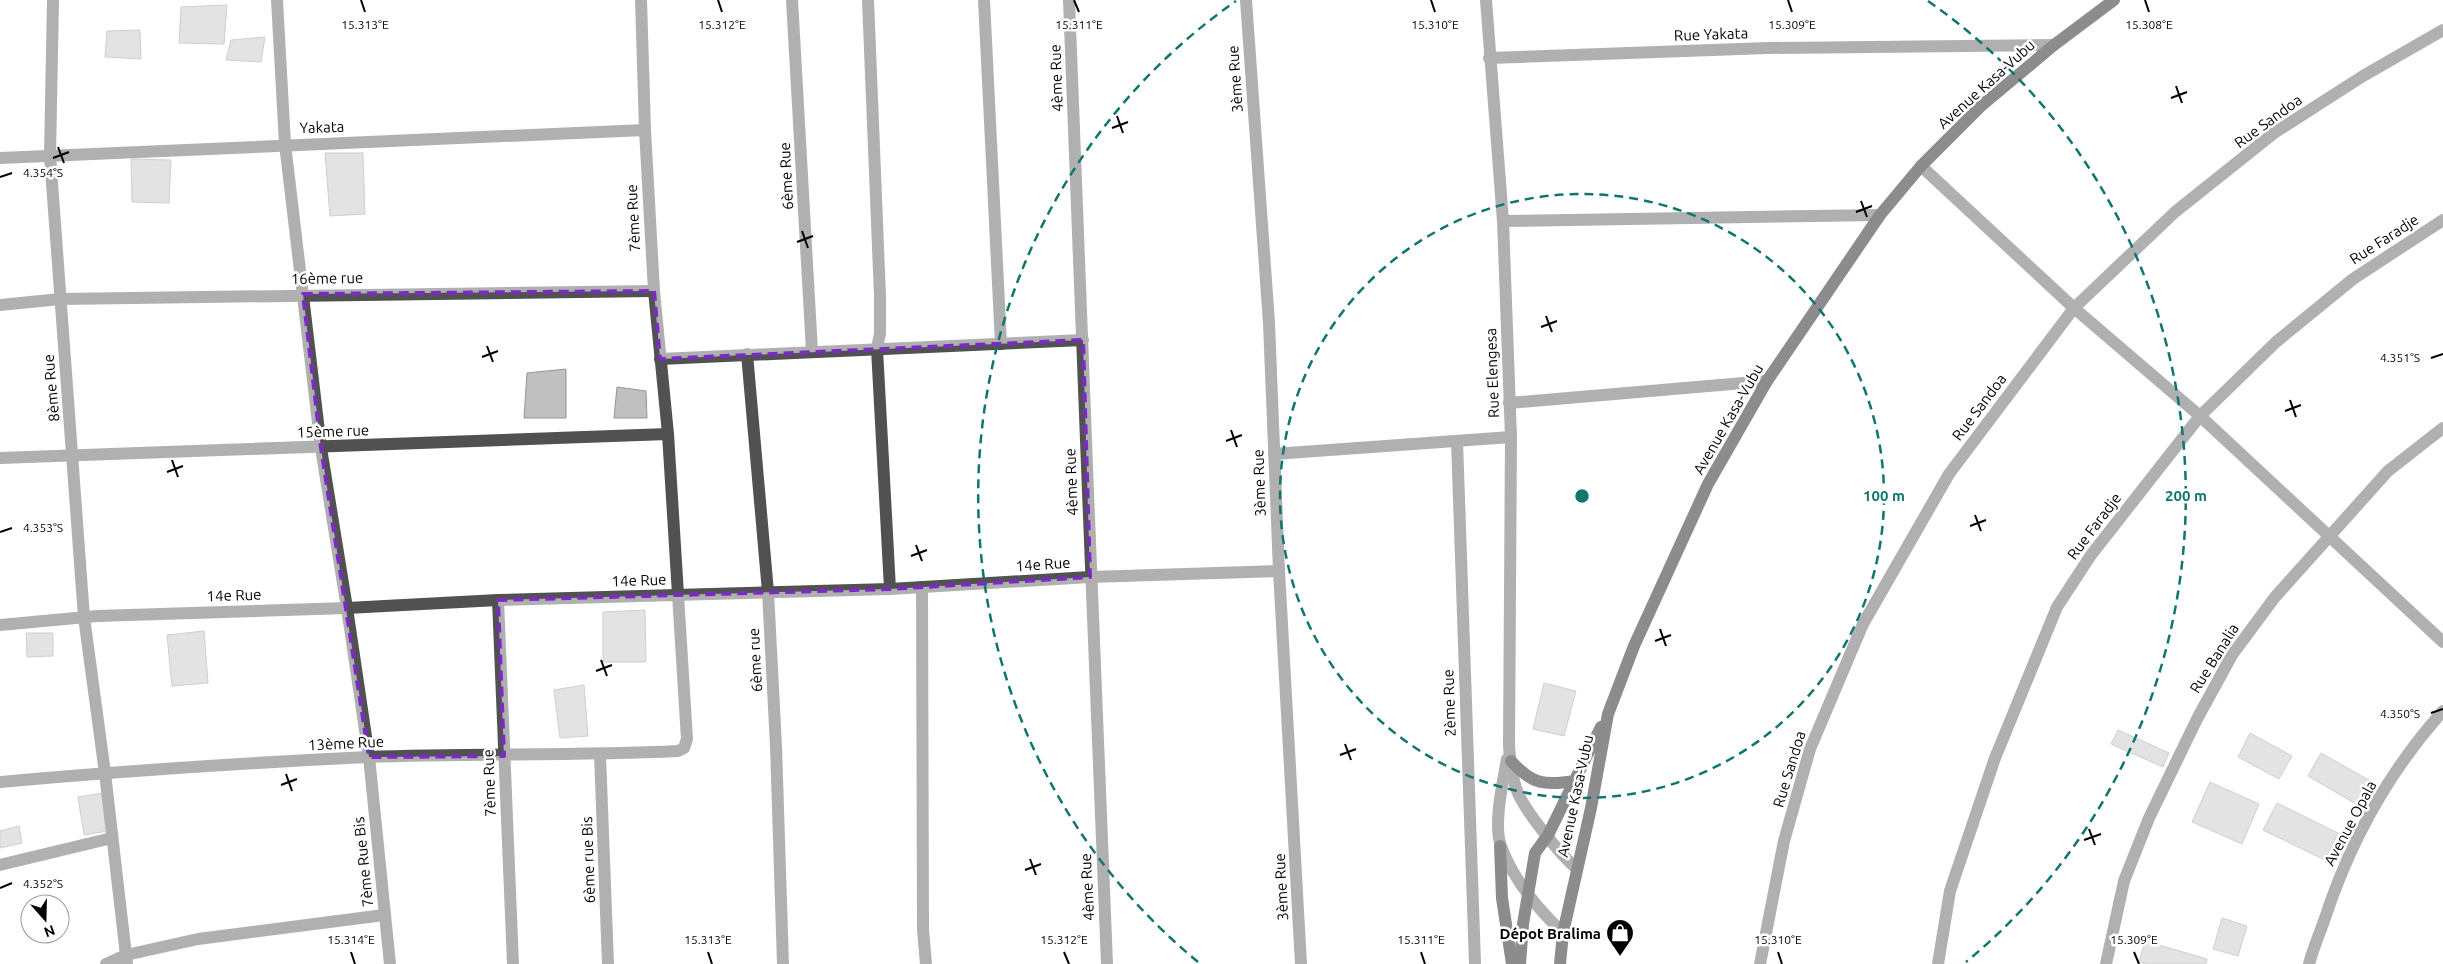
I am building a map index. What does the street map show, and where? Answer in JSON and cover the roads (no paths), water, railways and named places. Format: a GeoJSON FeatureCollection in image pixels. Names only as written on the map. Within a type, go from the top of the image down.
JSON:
{"type":"FeatureCollection","features":[{"type":"Feature","properties":{"kind":"main road","name":"Avenue Kasa-Vubu"},"geometry":{"type":"LineString","coordinates":[[1560,964],[1563,933],[1576,868],[1591,808],[1608,714],[1634,646],[1708,484],[1767,381],[1880,216],[1921,166],[1980,106],[2054,45],[2114,0]]}},
{"type":"Feature","properties":{"kind":"main road"},"geometry":{"type":"LineString","coordinates":[[1520,964],[1527,894],[1535,853],[1548,835],[1608,714]]}},
{"type":"Feature","properties":{"kind":"main road"},"geometry":{"type":"LineString","coordinates":[[1510,761],[1521,773],[1542,784],[1574,781]]}},
{"type":"Feature","properties":{"kind":"main road"},"geometry":{"type":"LineString","coordinates":[[1500,846],[1502,898],[1512,964]]}},
{"type":"Feature","properties":{"kind":"street","name":"8ème Rue"},"geometry":{"type":"LineString","coordinates":[[53,0],[50,156],[84,617],[105,773],[126,960]]}},
{"type":"Feature","properties":{"kind":"street","name":"7ème Rue Bis"},"geometry":{"type":"LineString","coordinates":[[277,0],[284,144],[321,448],[347,608],[368,757],[390,964]]}},
{"type":"Feature","properties":{"kind":"street","name":"7ème Rue"},"geometry":{"type":"LineString","coordinates":[[641,0],[645,130],[654,291],[668,434],[687,739]]}},
{"type":"Feature","properties":{"kind":"street","name":"6ème Rue"},"geometry":{"type":"LineString","coordinates":[[792,0],[812,351]]}},
{"type":"Feature","properties":{"kind":"street"},"geometry":{"type":"LineString","coordinates":[[868,0],[880,296],[880,333],[877,349],[890,590]]}},
{"type":"Feature","properties":{"kind":"street"},"geometry":{"type":"LineString","coordinates":[[984,0],[1001,344]]}},
{"type":"Feature","properties":{"kind":"street","name":"4ème Rue"},"geometry":{"type":"LineString","coordinates":[[1069,0],[1083,340],[1090,577],[1107,964]]}},
{"type":"Feature","properties":{"kind":"street","name":"3ème Rue"},"geometry":{"type":"LineString","coordinates":[[1246,0],[1269,323],[1279,571],[1301,964]]}},
{"type":"Feature","properties":{"kind":"street","name":"Rue Elengesa"},"geometry":{"type":"LineString","coordinates":[[1486,0],[1503,221],[1511,437],[1509,746]]}},
{"type":"Feature","properties":{"kind":"street","name":"Rue Sandoa"},"geometry":{"type":"LineString","coordinates":[[1760,964],[1784,841],[1810,749],[1863,624],[1949,474],[2074,308],[2175,212],[2274,133],[2363,76],[2443,30]]}},
{"type":"Feature","properties":{"kind":"street","name":"Rue Yakata"},"geometry":{"type":"LineString","coordinates":[[1489,58],[1768,48],[2054,45]]}},
{"type":"Feature","properties":{"kind":"street","name":"Yakata"},"geometry":{"type":"LineString","coordinates":[[0,158],[284,144],[645,130]]}},
{"type":"Feature","properties":{"kind":"street"},"geometry":{"type":"LineString","coordinates":[[1921,166],[2074,308],[2200,416],[2443,642]]}},
{"type":"Feature","properties":{"kind":"street"},"geometry":{"type":"LineString","coordinates":[[1503,221],[1880,216]]}},
{"type":"Feature","properties":{"kind":"street","name":"Rue Faradje"},"geometry":{"type":"LineString","coordinates":[[1938,964],[1950,891],[1986,784],[2058,608],[2091,555],[2200,416],[2276,342],[2353,279],[2443,220]]}},
{"type":"Feature","properties":{"kind":"street","name":"16ème rue"},"geometry":{"type":"LineString","coordinates":[[0,305],[60,298],[654,291]]}},
{"type":"Feature","properties":{"kind":"street"},"geometry":{"type":"LineString","coordinates":[[660,359],[1083,340]]}},
{"type":"Feature","properties":{"kind":"street","name":"6ème rue"},"geometry":{"type":"LineString","coordinates":[[747,354],[768,592],[776,746],[783,964]]}},
{"type":"Feature","properties":{"kind":"street"},"geometry":{"type":"LineString","coordinates":[[1509,403],[1767,381]]}},
{"type":"Feature","properties":{"kind":"street","name":"Rue Banalia"},"geometry":{"type":"LineString","coordinates":[[2106,964],[2124,881],[2149,818],[2197,719],[2238,648],[2275,597],[2388,471],[2443,428]]}},
{"type":"Feature","properties":{"kind":"street","name":"15ème rue"},"geometry":{"type":"LineString","coordinates":[[0,458],[321,448],[668,434]]}},
{"type":"Feature","properties":{"kind":"street"},"geometry":{"type":"LineString","coordinates":[[1274,454],[1511,437]]}},
{"type":"Feature","properties":{"kind":"street","name":"2ème Rue"},"geometry":{"type":"LineString","coordinates":[[1457,441],[1474,964]]}},
{"type":"Feature","properties":{"kind":"street","name":"14e Rue"},"geometry":{"type":"LineString","coordinates":[[0,625],[84,617],[347,608],[498,600],[890,590],[1090,577],[1279,571]]}},
{"type":"Feature","properties":{"kind":"street"},"geometry":{"type":"LineString","coordinates":[[922,587],[923,920],[926,964]]}},
{"type":"Feature","properties":{"kind":"street","name":"7ème Rue"},"geometry":{"type":"LineString","coordinates":[[498,600],[512,964]]}},
{"type":"Feature","properties":{"kind":"street","name":"Avenue Opala"},"geometry":{"type":"LineString","coordinates":[[2310,964],[2342,869],[2350,853],[2376,804],[2399,768],[2428,727],[2443,710]]}},
{"type":"Feature","properties":{"kind":"street","name":"13ème Rue"},"geometry":{"type":"LineString","coordinates":[[0,782],[105,773],[368,757],[600,755],[678,751],[684,748],[687,739]]}},
{"type":"Feature","properties":{"kind":"street"},"geometry":{"type":"LineString","coordinates":[[1509,746],[1510,761],[1520,797],[1548,835],[1576,868]]}},
{"type":"Feature","properties":{"kind":"street"},"geometry":{"type":"LineString","coordinates":[[1509,746],[1499,806],[1500,846],[1527,894],[1563,933]]}},
{"type":"Feature","properties":{"kind":"street","name":"6ème rue Bis"},"geometry":{"type":"LineString","coordinates":[[600,755],[608,964]]}},
{"type":"Feature","properties":{"kind":"street"},"geometry":{"type":"LineString","coordinates":[[0,865],[112,838]]}},
{"type":"Feature","properties":{"kind":"street"},"geometry":{"type":"LineString","coordinates":[[106,964],[198,939],[384,914]]}},
{"type":"Feature","properties":{"kind":"place","name":"Dépot Bralima"},"geometry":{"type":"Point","coordinates":[1620,957]}}]}
